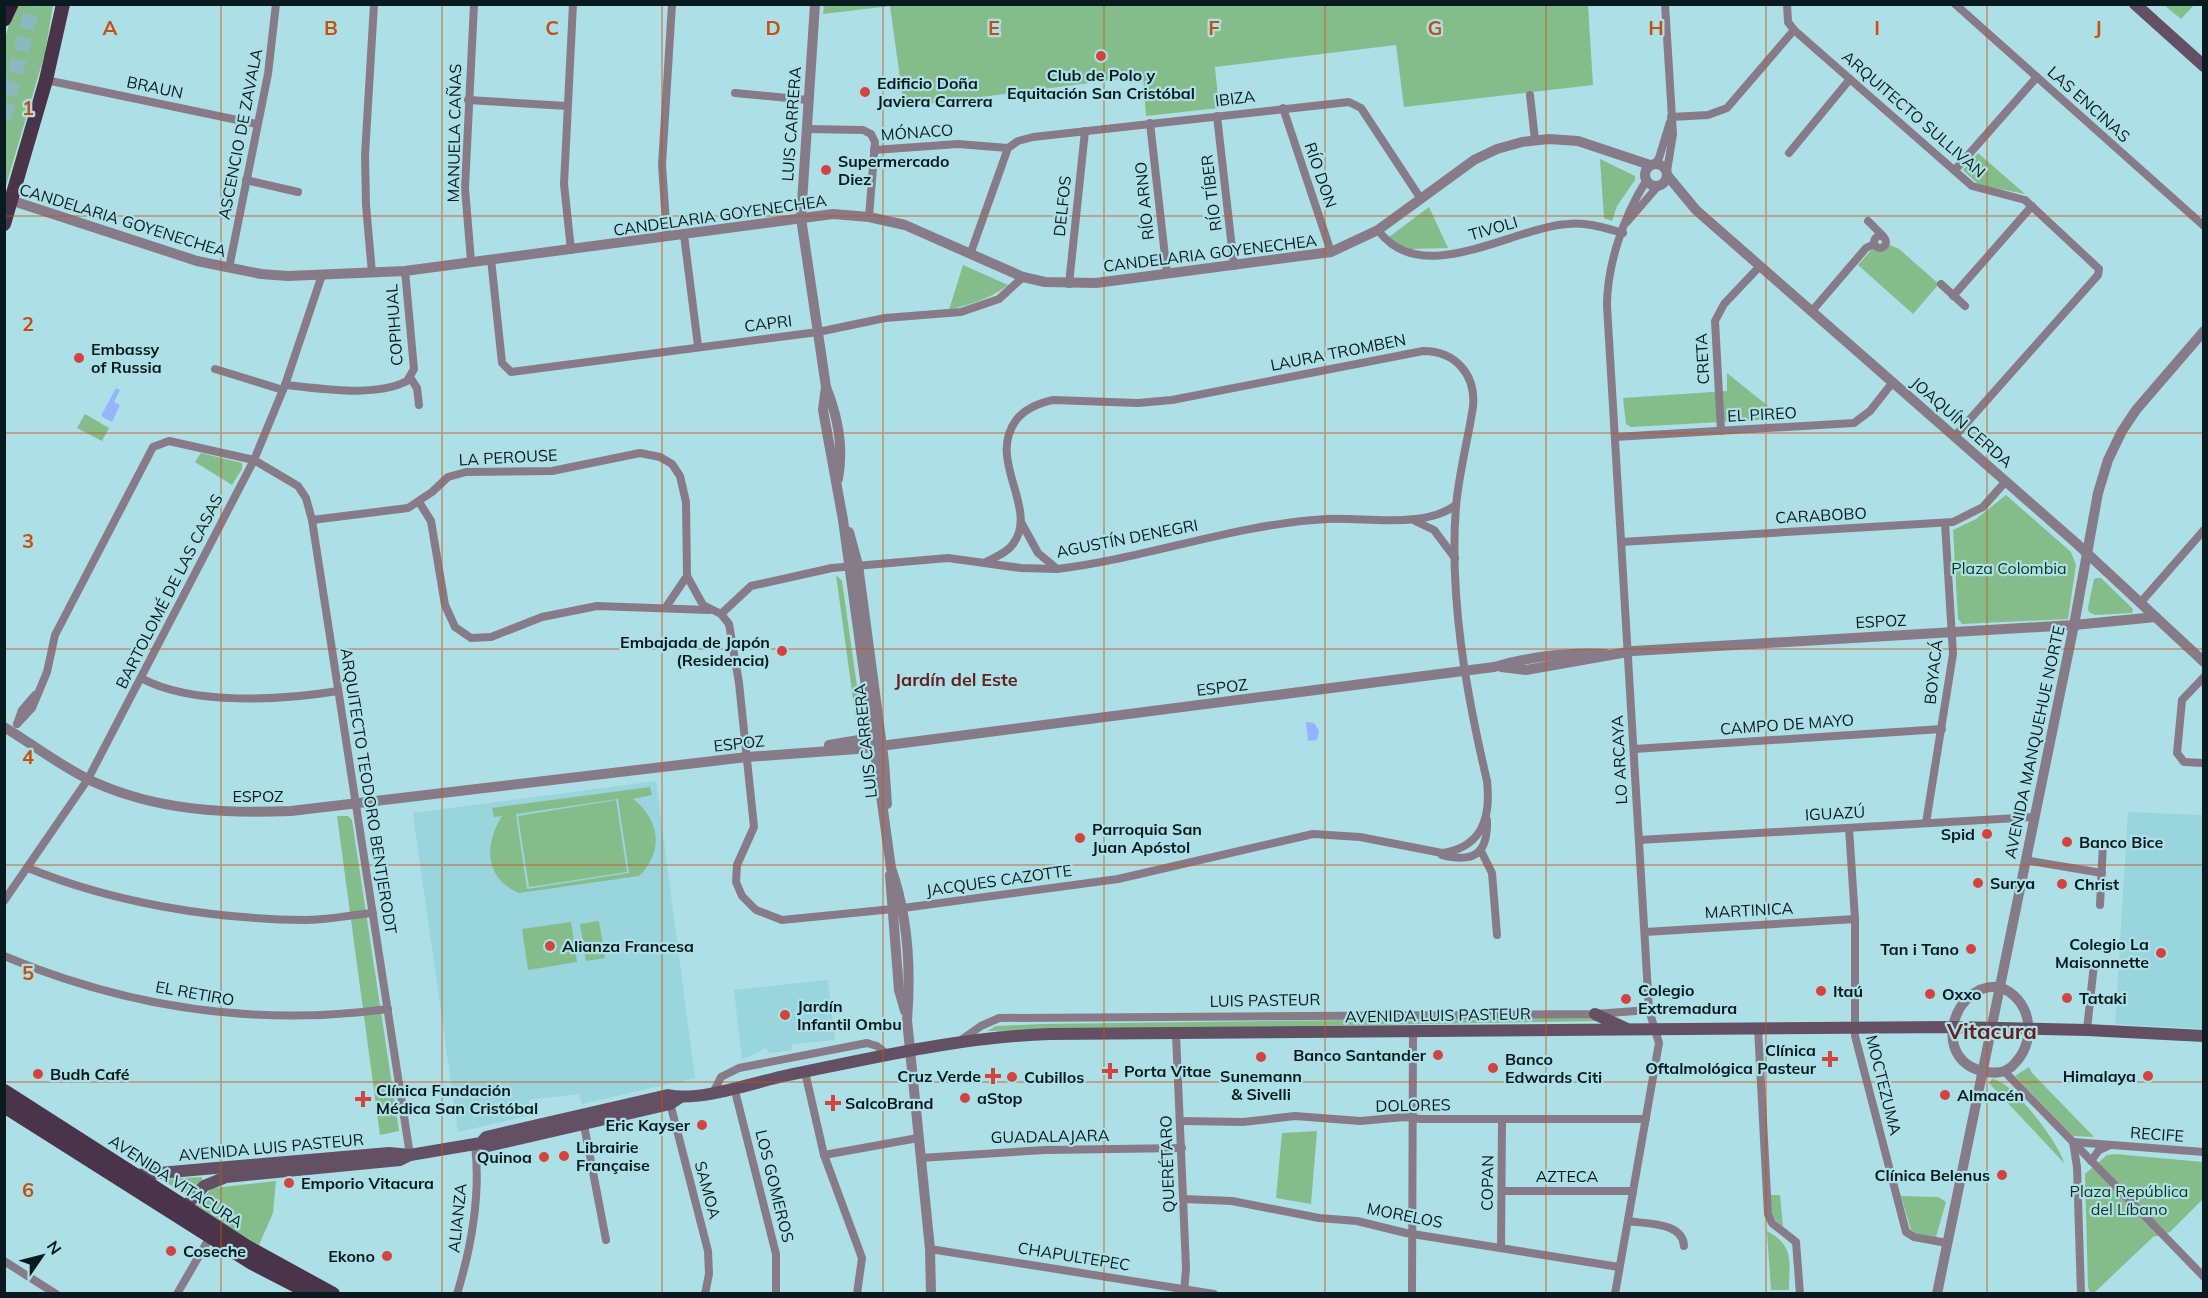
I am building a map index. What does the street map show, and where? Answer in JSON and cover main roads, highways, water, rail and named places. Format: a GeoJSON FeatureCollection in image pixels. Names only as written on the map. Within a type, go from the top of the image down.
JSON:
{"type":"FeatureCollection","features":[{"type":"Feature","properties":{"kind":"highway"},"geometry":{"type":"LineString","coordinates":[[4,19],[11,4]]}},
{"type":"Feature","properties":{"kind":"main road"},"geometry":{"type":"LineString","coordinates":[[4,224],[8,200],[46,80],[63,4]]}},
{"type":"Feature","properties":{"kind":"main road"},"geometry":{"type":"LineString","coordinates":[[2135,4],[2204,66]]}},
{"type":"Feature","properties":{"kind":"main road"},"geometry":{"type":"LineString","coordinates":[[1595,1014],[1629,1030]]}},
{"type":"Feature","properties":{"kind":"main road","name":"AVENIDA LUIS PASTEUR"},"geometry":{"type":"LineString","coordinates":[[136,1174],[389,1153],[410,1155],[478,1143],[488,1146],[583,1119],[910,1049],[960,1041],[1050,1034],[1953,1027],[2087,1030],[2204,1036]]}},
{"type":"Feature","properties":{"kind":"main road","name":"AVENIDA VITACURA"},"geometry":{"type":"LineString","coordinates":[[4,1091],[232,1236],[333,1293]]}},
{"type":"Feature","properties":{"kind":"main road","name":"AVENIDA VITACURA"},"geometry":{"type":"LineString","coordinates":[[4,1106],[210,1238],[252,1263],[312,1293]]}},
{"type":"Feature","properties":{"kind":"main road","name":"AVENIDA LUIS PASTEUR"},"geometry":{"type":"LineString","coordinates":[[185,1207],[199,1191],[217,1179],[400,1161],[410,1155]]}},
{"type":"Feature","properties":{"kind":"main road"},"geometry":{"type":"LineString","coordinates":[[160,1206],[178,1210],[185,1207]]}},
{"type":"Feature","properties":{"kind":"main road"},"geometry":{"type":"LineString","coordinates":[[210,1238],[218,1234],[232,1236]]}},
{"type":"Feature","properties":{"kind":"water"},"geometry":{"type":"Polygon","coordinates":[[[116,388],[120,390],[114,402],[120,405],[112,422],[101,416],[116,388]]]}},
{"type":"Feature","properties":{"kind":"water"},"geometry":{"type":"Polygon","coordinates":[[[1306,722],[1314,723],[1319,730],[1317,740],[1308,741],[1306,722]]]}},
{"type":"Feature","properties":{"kind":"tunnel"},"geometry":{"type":"LineString","coordinates":[[4,118],[33,4]]}},
{"type":"Feature","properties":{"kind":"place","name":"Club de Polo y Equitación San Cristóbal"},"geometry":{"type":"Point","coordinates":[1101,56]}},
{"type":"Feature","properties":{"kind":"place","name":"Edificio Doña Javiera Carrera"},"geometry":{"type":"Point","coordinates":[865,92]}},
{"type":"Feature","properties":{"kind":"place","name":"Supermercado Diez"},"geometry":{"type":"Point","coordinates":[826,170]}},
{"type":"Feature","properties":{"kind":"place","name":"Embassy of Russia"},"geometry":{"type":"Point","coordinates":[79,358]}},
{"type":"Feature","properties":{"kind":"place","name":"Embajada de Japón (Residencia)"},"geometry":{"type":"Point","coordinates":[782,651]}},
{"type":"Feature","properties":{"kind":"place","name":"Spid"},"geometry":{"type":"Point","coordinates":[1987,834]}},
{"type":"Feature","properties":{"kind":"place","name":"Parroquia San Juan Apóstol"},"geometry":{"type":"Point","coordinates":[1080,838]}},
{"type":"Feature","properties":{"kind":"place","name":"Banco Bice"},"geometry":{"type":"Point","coordinates":[2067,842]}},
{"type":"Feature","properties":{"kind":"place","name":"Surya"},"geometry":{"type":"Point","coordinates":[1978,883]}},
{"type":"Feature","properties":{"kind":"place","name":"Christ"},"geometry":{"type":"Point","coordinates":[2062,884]}},
{"type":"Feature","properties":{"kind":"place","name":"Alianza Francesa"},"geometry":{"type":"Point","coordinates":[550,946]}},
{"type":"Feature","properties":{"kind":"place","name":"Tan i Tano"},"geometry":{"type":"Point","coordinates":[1971,949]}},
{"type":"Feature","properties":{"kind":"place","name":"Colegio La Maisonnette"},"geometry":{"type":"Point","coordinates":[2161,953]}},
{"type":"Feature","properties":{"kind":"place","name":"Itaú"},"geometry":{"type":"Point","coordinates":[1821,991]}},
{"type":"Feature","properties":{"kind":"place","name":"Oxxo"},"geometry":{"type":"Point","coordinates":[1930,994]}},
{"type":"Feature","properties":{"kind":"place","name":"Tataki"},"geometry":{"type":"Point","coordinates":[2067,998]}},
{"type":"Feature","properties":{"kind":"place","name":"Colegio Extremadura"},"geometry":{"type":"Point","coordinates":[1626,999]}},
{"type":"Feature","properties":{"kind":"place","name":"Jardín Infantil Ombu"},"geometry":{"type":"Point","coordinates":[785,1015]}},
{"type":"Feature","properties":{"kind":"place","name":"Banco Santander"},"geometry":{"type":"Point","coordinates":[1438,1055]}},
{"type":"Feature","properties":{"kind":"place","name":"Sunemann & Sivelli"},"geometry":{"type":"Point","coordinates":[1261,1057]}},
{"type":"Feature","properties":{"kind":"place","name":"Clínica Oftalmológica Pasteur"},"geometry":{"type":"Point","coordinates":[1830,1059]}},
{"type":"Feature","properties":{"kind":"place","name":"Banco Edwards Citi"},"geometry":{"type":"Point","coordinates":[1493,1068]}},
{"type":"Feature","properties":{"kind":"place","name":"Porta Vitae"},"geometry":{"type":"Point","coordinates":[1110,1071]}},
{"type":"Feature","properties":{"kind":"place","name":"Budh Café"},"geometry":{"type":"Point","coordinates":[38,1074]}},
{"type":"Feature","properties":{"kind":"place","name":"Cruz Verde"},"geometry":{"type":"Point","coordinates":[993,1076]}},
{"type":"Feature","properties":{"kind":"place","name":"Himalaya"},"geometry":{"type":"Point","coordinates":[2148,1076]}},
{"type":"Feature","properties":{"kind":"place","name":"Cubillos"},"geometry":{"type":"Point","coordinates":[1012,1077]}},
{"type":"Feature","properties":{"kind":"place","name":"Almacén"},"geometry":{"type":"Point","coordinates":[1945,1095]}},
{"type":"Feature","properties":{"kind":"place","name":"aStop"},"geometry":{"type":"Point","coordinates":[965,1098]}},
{"type":"Feature","properties":{"kind":"place","name":"Clínica Fundación Médica San Cristóbal"},"geometry":{"type":"Point","coordinates":[363,1099]}},
{"type":"Feature","properties":{"kind":"place","name":"SalcoBrand"},"geometry":{"type":"Point","coordinates":[833,1103]}},
{"type":"Feature","properties":{"kind":"place","name":"Eric Kayser"},"geometry":{"type":"Point","coordinates":[702,1125]}},
{"type":"Feature","properties":{"kind":"place","name":"Librairie Française"},"geometry":{"type":"Point","coordinates":[564,1156]}},
{"type":"Feature","properties":{"kind":"place","name":"Quinoa"},"geometry":{"type":"Point","coordinates":[544,1157]}},
{"type":"Feature","properties":{"kind":"place","name":"Clínica Belenus"},"geometry":{"type":"Point","coordinates":[2002,1175]}},
{"type":"Feature","properties":{"kind":"place","name":"Emporio Vitacura"},"geometry":{"type":"Point","coordinates":[289,1183]}},
{"type":"Feature","properties":{"kind":"place","name":"Coseche"},"geometry":{"type":"Point","coordinates":[171,1251]}},
{"type":"Feature","properties":{"kind":"place","name":"Ekono"},"geometry":{"type":"Point","coordinates":[387,1256]}},
{"type":"Feature","properties":{"kind":"district","name":"Jardín del Este"},"geometry":{"type":"Point","coordinates":[956,679]}},
{"type":"Feature","properties":{"kind":"district","name":"Vitacura"},"geometry":{"type":"Point","coordinates":[1992,1031]}},
{"type":"Feature","properties":{"kind":"park label","name":"Plaza Colombia"},"geometry":{"type":"Point","coordinates":[2009,568]}},
{"type":"Feature","properties":{"kind":"park label","name":"Plaza República del Líbano"},"geometry":{"type":"Point","coordinates":[2129,1200]}}]}
